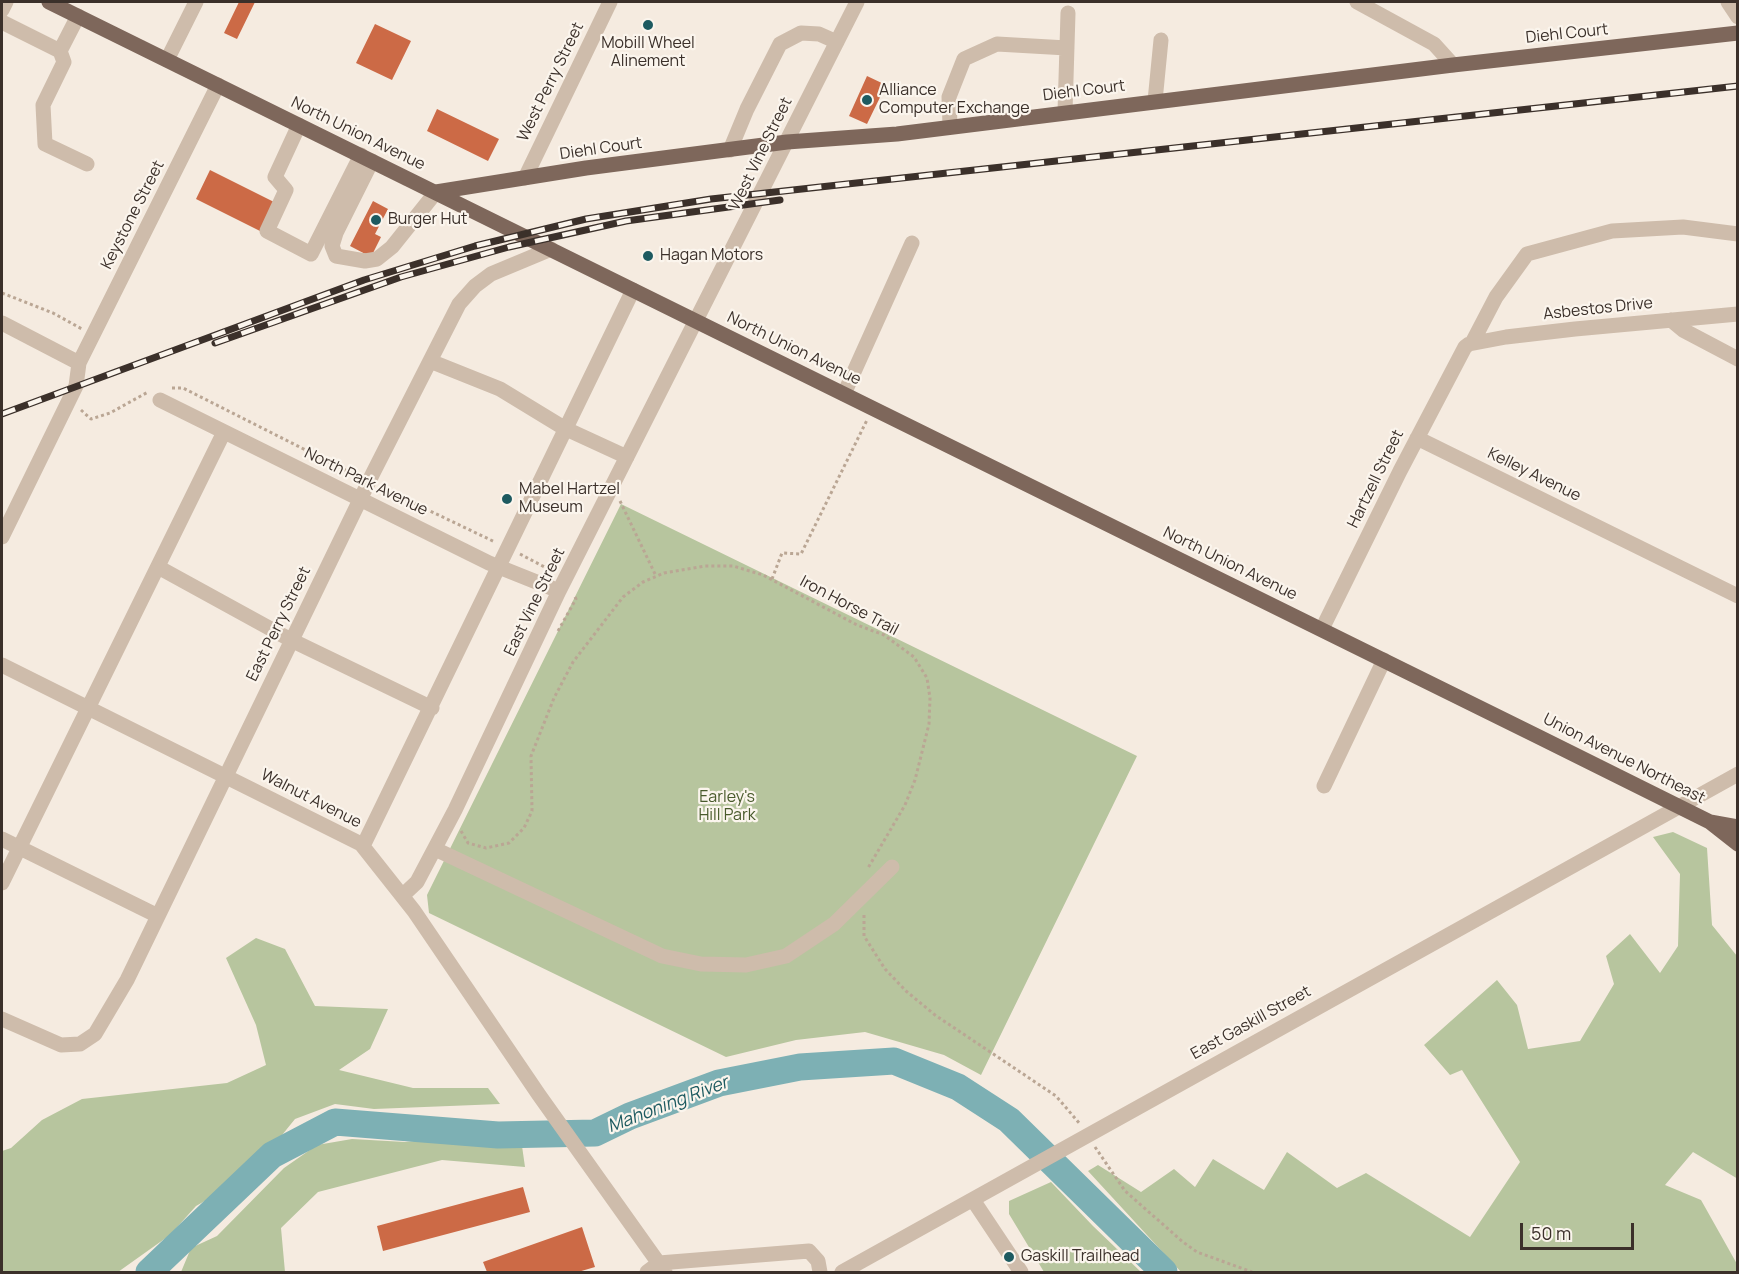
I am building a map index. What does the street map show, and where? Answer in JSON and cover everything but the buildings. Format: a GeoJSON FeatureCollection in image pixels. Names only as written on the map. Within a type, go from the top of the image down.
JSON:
{"type":"FeatureCollection","features":[{"type":"Feature","properties":{"kind":"main road","name":"North Union Avenue"},"geometry":{"type":"LineString","coordinates":[[49,2],[1522,729]]}},
{"type":"Feature","properties":{"kind":"main road","name":"Diehl Court"},"geometry":{"type":"LineString","coordinates":[[436,192],[787,142],[950,126],[1453,64],[1737,33]]}},
{"type":"Feature","properties":{"kind":"main road","name":"Union Avenue Northeast"},"geometry":{"type":"LineString","coordinates":[[1522,729],[1710,822],[1737,844]]}},
{"type":"Feature","properties":{"kind":"main road","name":"Union Avenue Northeast"},"geometry":{"type":"LineString","coordinates":[[1710,822],[1737,827]]}},
{"type":"Feature","properties":{"kind":"street"},"geometry":{"type":"LineString","coordinates":[[2,10],[6,2]]}},
{"type":"Feature","properties":{"kind":"street"},"geometry":{"type":"LineString","coordinates":[[167,60],[196,2]]}},
{"type":"Feature","properties":{"kind":"street","name":"West Perry Street"},"geometry":{"type":"LineString","coordinates":[[525,178],[610,2]]}},
{"type":"Feature","properties":{"kind":"street","name":"West Vine Street"},"geometry":{"type":"LineString","coordinates":[[697,321],[857,2]]}},
{"type":"Feature","properties":{"kind":"street"},"geometry":{"type":"LineString","coordinates":[[1357,2],[1424,38],[1453,64]]}},
{"type":"Feature","properties":{"kind":"street"},"geometry":{"type":"LineString","coordinates":[[1728,2],[1737,17]]}},
{"type":"Feature","properties":{"kind":"street"},"geometry":{"type":"LineString","coordinates":[[1065,112],[1068,13]]}},
{"type":"Feature","properties":{"kind":"street"},"geometry":{"type":"LineString","coordinates":[[60,51],[78,16]]}},
{"type":"Feature","properties":{"kind":"street"},"geometry":{"type":"LineString","coordinates":[[2,22],[60,51],[64,62],[43,105],[45,144],[87,164]]}},
{"type":"Feature","properties":{"kind":"street"},"geometry":{"type":"LineString","coordinates":[[730,150],[747,109],[780,44],[801,33],[819,34],[837,42]]}},
{"type":"Feature","properties":{"kind":"street"},"geometry":{"type":"LineString","coordinates":[[1155,101],[1161,40]]}},
{"type":"Feature","properties":{"kind":"street"},"geometry":{"type":"LineString","coordinates":[[950,126],[950,97],[964,59],[997,44],[1067,48]]}},
{"type":"Feature","properties":{"kind":"street","name":"Keystone Street"},"geometry":{"type":"LineString","coordinates":[[2,537],[76,386],[79,363],[218,85]]}},
{"type":"Feature","properties":{"kind":"street"},"geometry":{"type":"LineString","coordinates":[[299,126],[275,177],[286,190],[267,231],[311,254],[366,158]]}},
{"type":"Feature","properties":{"kind":"street"},"geometry":{"type":"LineString","coordinates":[[366,158],[336,233],[332,250],[336,256],[365,261],[377,259],[392,247],[436,192]]}},
{"type":"Feature","properties":{"kind":"street","name":"Hartzell Street"},"geometry":{"type":"LineString","coordinates":[[1322,629],[1417,438],[1496,297],[1527,254],[1612,231],[1683,226],[1737,234]]}},
{"type":"Feature","properties":{"kind":"street"},"geometry":{"type":"LineString","coordinates":[[844,394],[912,243]]}},
{"type":"Feature","properties":{"kind":"street","name":"East Perry Street"},"geometry":{"type":"LineString","coordinates":[[2,1019],[50,1042],[80,1044],[95,1034],[127,980],[360,499],[459,304],[475,286],[506,267],[552,249]]}},
{"type":"Feature","properties":{"kind":"street"},"geometry":{"type":"LineString","coordinates":[[363,846],[633,290]]}},
{"type":"Feature","properties":{"kind":"street","name":"Asbestos Drive"},"geometry":{"type":"LineString","coordinates":[[1468,345],[1575,329],[1737,314]]}},
{"type":"Feature","properties":{"kind":"street"},"geometry":{"type":"LineString","coordinates":[[1671,320],[1683,330],[1737,359]]}},
{"type":"Feature","properties":{"kind":"street","name":"East Vine Street"},"geometry":{"type":"LineString","coordinates":[[402,896],[417,882],[435,849],[559,591],[697,321]]}},
{"type":"Feature","properties":{"kind":"street"},"geometry":{"type":"LineString","coordinates":[[2,323],[79,363]]}},
{"type":"Feature","properties":{"kind":"street"},"geometry":{"type":"LineString","coordinates":[[430,361],[500,389],[567,429],[627,457]]}},
{"type":"Feature","properties":{"kind":"street","name":"North Park Avenue"},"geometry":{"type":"LineString","coordinates":[[160,400],[500,568],[559,591]]}},
{"type":"Feature","properties":{"kind":"street"},"geometry":{"type":"LineString","coordinates":[[2,883],[224,432]]}},
{"type":"Feature","properties":{"kind":"street","name":"Kelley Avenue"},"geometry":{"type":"LineString","coordinates":[[1417,438],[1737,597]]}},
{"type":"Feature","properties":{"kind":"street"},"geometry":{"type":"LineString","coordinates":[[158,567],[291,640],[432,708]]}},
{"type":"Feature","properties":{"kind":"street"},"geometry":{"type":"LineString","coordinates":[[1324,786],[1384,660]]}},
{"type":"Feature","properties":{"kind":"street","name":"Walnut Avenue"},"geometry":{"type":"LineString","coordinates":[[2,665],[349,836],[363,846],[402,896],[657,1269]]}},
{"type":"Feature","properties":{"kind":"street","name":"East Gaskill Street"},"geometry":{"type":"LineString","coordinates":[[842,1272],[1737,774]]}},
{"type":"Feature","properties":{"kind":"street"},"geometry":{"type":"LineString","coordinates":[[2,839],[158,916]]}},
{"type":"Feature","properties":{"kind":"street"},"geometry":{"type":"LineString","coordinates":[[435,849],[662,956],[701,964],[746,965],[786,956],[834,924],[892,867]]}},
{"type":"Feature","properties":{"kind":"street"},"geometry":{"type":"LineString","coordinates":[[973,1200],[1021,1272]]}},
{"type":"Feature","properties":{"kind":"street"},"geometry":{"type":"LineString","coordinates":[[657,1269],[809,1251],[818,1261],[820,1272]]}},
{"type":"Feature","properties":{"kind":"path"},"geometry":{"type":"LineString","coordinates":[[2,293],[53,313],[93,335]]}},
{"type":"Feature","properties":{"kind":"path"},"geometry":{"type":"LineString","coordinates":[[772,579],[782,553],[801,554],[874,408]]}},
{"type":"Feature","properties":{"kind":"path"},"geometry":{"type":"LineString","coordinates":[[612,486],[656,576]]}},
{"type":"Feature","properties":{"kind":"path","name":"Iron Horse Trail"},"geometry":{"type":"LineString","coordinates":[[460,831],[468,843],[486,848],[509,843],[524,828],[532,811],[531,756],[554,698],[573,662],[623,597],[643,582],[656,576],[705,566],[733,566],[772,579],[857,625],[884,634],[914,657],[927,678],[930,698],[929,724],[915,780],[905,805],[868,869]]}},
{"type":"Feature","properties":{"kind":"path"},"geometry":{"type":"LineString","coordinates":[[862,897],[865,906],[864,936],[885,969],[906,991],[935,1015],[1056,1096],[1074,1116],[1085,1138],[1125,1191],[1183,1242],[1197,1252],[1252,1272]]}},
{"type":"Feature","properties":{"kind":"green space","name":"Earley's Hill Park"},"geometry":{"type":"Polygon","coordinates":[[[621,504],[1137,756],[981,1075],[944,1055],[865,1032],[796,1040],[726,1057],[429,913],[427,895],[621,504]]]}},
{"type":"Feature","properties":{"kind":"green space"},"geometry":{"type":"Polygon","coordinates":[[[1673,832],[1707,848],[1712,925],[1737,956],[1738,1179],[1693,1152],[1665,1185],[1701,1200],[1737,1264],[1737,1272],[1181,1272],[1088,1171],[1098,1165],[1141,1192],[1174,1169],[1195,1187],[1213,1159],[1264,1190],[1287,1152],[1337,1188],[1366,1173],[1470,1237],[1520,1162],[1462,1070],[1450,1075],[1424,1045],[1497,980],[1517,1005],[1528,1049],[1580,1041],[1614,984],[1606,956],[1630,934],[1660,973],[1678,946],[1680,874],[1653,837],[1673,832]]]}},
{"type":"Feature","properties":{"kind":"green space"},"geometry":{"type":"Polygon","coordinates":[[[256,938],[285,949],[315,1006],[388,1009],[370,1049],[339,1070],[413,1088],[488,1088],[500,1104],[374,1109],[335,1104],[295,1119],[278,1140],[226,1189],[196,1206],[170,1235],[118,1272],[2,1272],[2,1151],[11,1148],[42,1120],[82,1099],[227,1083],[266,1065],[256,1025],[226,958],[256,938]]]}},
{"type":"Feature","properties":{"kind":"green space"},"geometry":{"type":"Polygon","coordinates":[[[446,1138],[522,1146],[525,1167],[442,1160],[318,1192],[281,1228],[285,1272],[181,1272],[191,1248],[217,1236],[284,1168],[317,1145],[352,1139],[405,1142],[446,1138]]]}},
{"type":"Feature","properties":{"kind":"green space"},"geometry":{"type":"Polygon","coordinates":[[[1051,1182],[1141,1272],[1044,1272],[1009,1214],[1009,1201],[1051,1182]]]}},
{"type":"Feature","properties":{"kind":"waterway","name":"Mahoning River"},"geometry":{"type":"LineString","coordinates":[[149,1272],[272,1155],[335,1122],[498,1135],[595,1133],[630,1116],[719,1083],[800,1067],[894,1061],[958,1087],[1009,1120],[1164,1272]]}},
{"type":"Feature","properties":{"kind":"railway"},"geometry":{"type":"LineString","coordinates":[[2,414],[364,280],[475,246],[586,219],[711,199],[1738,86]]}},
{"type":"Feature","properties":{"kind":"railway"},"geometry":{"type":"LineString","coordinates":[[215,343],[401,277],[509,247],[626,221],[780,200]]}},
{"type":"Feature","properties":{"kind":"place","name":"Mobill Wheel Alinement"},"geometry":{"type":"Point","coordinates":[648,25]}},
{"type":"Feature","properties":{"kind":"place","name":"Alliance Computer Exchange"},"geometry":{"type":"Point","coordinates":[867,100]}},
{"type":"Feature","properties":{"kind":"place","name":"Burger Hut"},"geometry":{"type":"Point","coordinates":[376,220]}},
{"type":"Feature","properties":{"kind":"place","name":"Hagan Motors"},"geometry":{"type":"Point","coordinates":[648,256]}},
{"type":"Feature","properties":{"kind":"place","name":"Mabel Hartzel Museum"},"geometry":{"type":"Point","coordinates":[507,499]}},
{"type":"Feature","properties":{"kind":"place","name":"Gaskill Trailhead"},"geometry":{"type":"Point","coordinates":[1009,1257]}}]}
